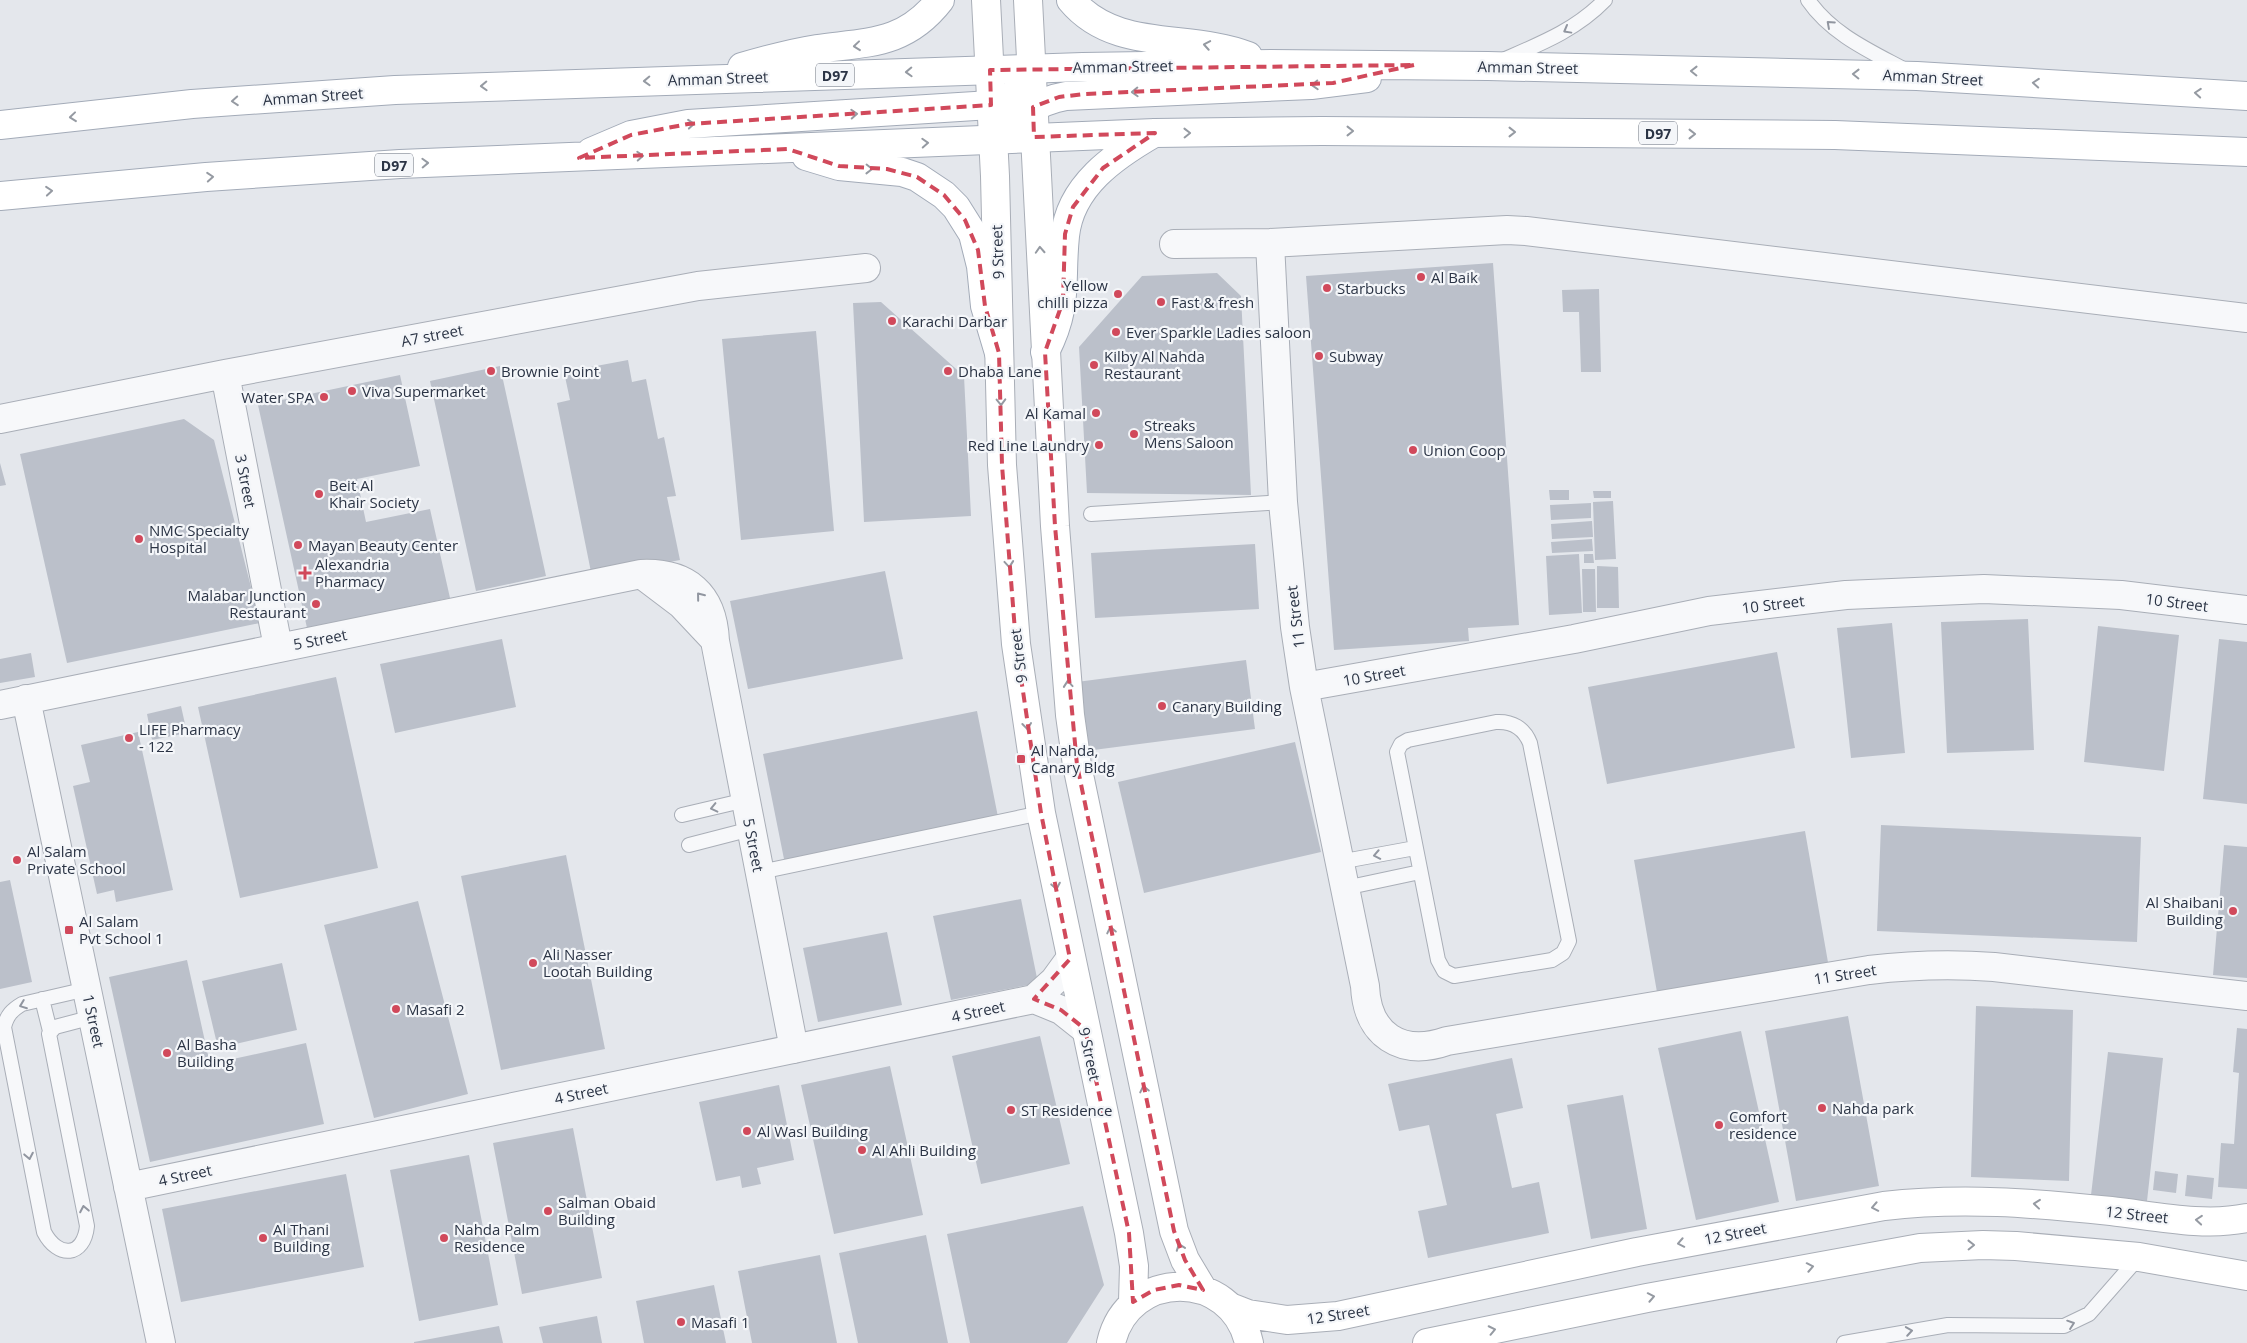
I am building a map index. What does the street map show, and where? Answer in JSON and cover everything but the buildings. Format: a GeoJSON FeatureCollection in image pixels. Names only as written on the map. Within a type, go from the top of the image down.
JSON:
{"type":"FeatureCollection","features":[{"type":"Feature","properties":{"kind":"main road"},"geometry":{"type":"LineString","coordinates":[[713,78],[738,68],[792,54],[884,41],[918,23],[940,0]]}},
{"type":"Feature","properties":{"kind":"main road","name":"9 Street"},"geometry":{"type":"LineString","coordinates":[[986,0],[992,104],[1002,465],[1008,555],[1018,653],[1041,814],[1129,1233],[1134,1266],[1133,1302]]}},
{"type":"Feature","properties":{"kind":"main road"},"geometry":{"type":"LineString","coordinates":[[1028,0],[1055,526],[1070,716],[1077,765],[1174,1231],[1184,1260],[1203,1290]]}},
{"type":"Feature","properties":{"kind":"main road"},"geometry":{"type":"LineString","coordinates":[[1071,0],[1096,22],[1125,35],[1213,46],[1271,64]]}},
{"type":"Feature","properties":{"kind":"main road","name":"Amman Street"},"geometry":{"type":"LineString","coordinates":[[0,125],[192,104],[385,90],[1031,68],[1271,64],[1488,66],[1917,76],[2247,96]]}},
{"type":"Feature","properties":{"kind":"main road"},"geometry":{"type":"LineString","coordinates":[[993,140],[1011,122],[1033,107],[1059,97],[1084,94],[1333,84],[1377,76],[1414,65]]}},
{"type":"Feature","properties":{"kind":"main road"},"geometry":{"type":"LineString","coordinates":[[579,158],[631,135],[688,124],[1003,102],[1021,90],[1031,68]]}},
{"type":"Feature","properties":{"kind":"main road","name":"D97"},"geometry":{"type":"LineString","coordinates":[[0,196],[206,177],[391,165],[1155,133],[1322,131],[1835,134],[2247,152]]}},
{"type":"Feature","properties":{"kind":"main road"},"geometry":{"type":"LineString","coordinates":[[1045,352],[1053,336],[1063,301],[1065,234],[1073,207],[1088,183],[1103,168],[1155,133]]}},
{"type":"Feature","properties":{"kind":"main road"},"geometry":{"type":"LineString","coordinates":[[788,149],[839,166],[902,172],[917,177],[944,195],[960,213],[972,234],[978,250],[987,314],[1000,353]]}},
{"type":"Feature","properties":{"kind":"main road","name":"12 Street"},"geometry":{"type":"LineString","coordinates":[[1230,1307],[1248,1314],[1287,1320],[1338,1316],[1637,1252],[1884,1206],[1916,1202],[2014,1201],[2213,1221],[2247,1218]]}},
{"type":"Feature","properties":{"kind":"main road"},"geometry":{"type":"LineString","coordinates":[[1427,1343],[1656,1296],[1920,1248],[1983,1244],[2139,1257],[2247,1276]]}},
{"type":"Feature","properties":{"kind":"main road"},"geometry":{"type":"LineString","coordinates":[[1109,1338],[1122,1314],[1133,1302],[1154,1290],[1179,1285],[1203,1290],[1230,1307],[1241,1322],[1248,1343]]}},
{"type":"Feature","properties":{"kind":"street"},"geometry":{"type":"LineString","coordinates":[[1174,244],[1270,243],[1507,230],[1526,231],[2247,318]]}},
{"type":"Feature","properties":{"kind":"street","name":"11 Street"},"geometry":{"type":"LineString","coordinates":[[1270,243],[1283,502],[1295,627],[1304,687],[1365,986],[1366,1004],[1372,1020],[1383,1033],[1398,1043],[1414,1048],[1431,1047],[1447,1041],[1869,970],[1911,965],[1952,964],[1994,967],[2247,996]]}},
{"type":"Feature","properties":{"kind":"street","name":"A7 street"},"geometry":{"type":"LineString","coordinates":[[0,419],[225,374],[698,286],[866,268]]}},
{"type":"Feature","properties":{"kind":"street","name":"3 Street"},"geometry":{"type":"LineString","coordinates":[[225,374],[278,647]]}},
{"type":"Feature","properties":{"kind":"street","name":"5 Street"},"geometry":{"type":"LineString","coordinates":[[0,705],[641,574],[660,573],[678,578],[695,588],[707,604],[714,621],[715,641],[794,1049]]}},
{"type":"Feature","properties":{"kind":"street","name":"10 Street"},"geometry":{"type":"LineString","coordinates":[[1304,687],[1574,639],[1709,611],[1846,595],[1984,590],[2121,595],[2247,610]]}},
{"type":"Feature","properties":{"kind":"street","name":"1 Street"},"geometry":{"type":"LineString","coordinates":[[26,699],[161,1343]]}},
{"type":"Feature","properties":{"kind":"street"},"geometry":{"type":"LineString","coordinates":[[1070,959],[1054,981],[1034,999],[1061,1010],[1085,1029]]}},
{"type":"Feature","properties":{"kind":"street","name":"4 Street"},"geometry":{"type":"LineString","coordinates":[[128,1187],[1034,999]]}},
{"type":"Feature","properties":{"kind":"lane"},"geometry":{"type":"LineString","coordinates":[[1488,66],[1548,41],[1574,27],[1605,0]]}},
{"type":"Feature","properties":{"kind":"lane"},"geometry":{"type":"LineString","coordinates":[[1808,0],[1830,24],[1853,42],[1917,76]]}},
{"type":"Feature","properties":{"kind":"lane"},"geometry":{"type":"LineString","coordinates":[[1091,514],[1283,502]]}},
{"type":"Feature","properties":{"kind":"lane"},"geometry":{"type":"LineString","coordinates":[[1496,722],[1517,726],[1527,736],[1530,743],[1569,935],[1567,948],[1564,953],[1552,960],[1460,977],[1448,974],[1438,960],[1420,872],[1396,756],[1401,744],[1408,740],[1496,722]]}},
{"type":"Feature","properties":{"kind":"lane"},"geometry":{"type":"LineString","coordinates":[[682,815],[746,800]]}},
{"type":"Feature","properties":{"kind":"lane"},"geometry":{"type":"LineString","coordinates":[[760,872],[1041,814]]}},
{"type":"Feature","properties":{"kind":"lane"},"geometry":{"type":"LineString","coordinates":[[689,844],[751,829]]}},
{"type":"Feature","properties":{"kind":"lane"},"geometry":{"type":"LineString","coordinates":[[1342,875],[1415,848]]}},
{"type":"Feature","properties":{"kind":"lane"},"geometry":{"type":"LineString","coordinates":[[1342,875],[1420,872]]}},
{"type":"Feature","properties":{"kind":"lane"},"geometry":{"type":"LineString","coordinates":[[42,999],[50,1031],[49,1038],[87,1226],[86,1236],[80,1245],[71,1250],[60,1250],[50,1245],[44,1232],[4,1027],[7,1017],[13,1009],[42,999],[87,989]]}},
{"type":"Feature","properties":{"kind":"lane"},"geometry":{"type":"LineString","coordinates":[[50,1031],[56,1027],[93,1017]]}},
{"type":"Feature","properties":{"kind":"lane"},"geometry":{"type":"LineString","coordinates":[[1844,1343],[1948,1325],[2064,1326],[2089,1314],[2139,1257]]}},
{"type":"Feature","properties":{"kind":"highlighted area"},"geometry":{"type":"Polygon","coordinates":[[[1414,65],[1333,83],[1084,94],[1059,97],[1033,107],[1034,137],[1155,133],[1103,168],[1073,207],[1065,234],[1063,301],[1045,352],[1055,526],[1077,765],[1174,1231],[1185,1260],[1203,1290],[1179,1285],[1154,1290],[1133,1302],[1129,1233],[1085,1029],[1061,1010],[1034,999],[1070,959],[1041,813],[1016,644],[1002,465],[999,353],[985,306],[978,250],[965,220],[944,195],[917,177],[887,169],[839,166],[788,149],[579,158],[631,135],[688,124],[991,105],[990,70],[1414,65]]]}},
{"type":"Feature","properties":{"kind":"place","name":"Al Baik"},"geometry":{"type":"Point","coordinates":[1421,277]}},
{"type":"Feature","properties":{"kind":"place","name":"Starbucks"},"geometry":{"type":"Point","coordinates":[1327,288]}},
{"type":"Feature","properties":{"kind":"place","name":"Yellow chilli pizza"},"geometry":{"type":"Point","coordinates":[1118,294]}},
{"type":"Feature","properties":{"kind":"place","name":"Fast & fresh"},"geometry":{"type":"Point","coordinates":[1161,302]}},
{"type":"Feature","properties":{"kind":"place","name":"Karachi Darbar"},"geometry":{"type":"Point","coordinates":[892,321]}},
{"type":"Feature","properties":{"kind":"place","name":"Ever Sparkle Ladies saloon"},"geometry":{"type":"Point","coordinates":[1116,332]}},
{"type":"Feature","properties":{"kind":"place","name":"Subway"},"geometry":{"type":"Point","coordinates":[1319,356]}},
{"type":"Feature","properties":{"kind":"place","name":"Kilby Al Nahda Restaurant"},"geometry":{"type":"Point","coordinates":[1094,365]}},
{"type":"Feature","properties":{"kind":"place","name":"Brownie Point"},"geometry":{"type":"Point","coordinates":[491,371]}},
{"type":"Feature","properties":{"kind":"place","name":"Dhaba Lane"},"geometry":{"type":"Point","coordinates":[948,371]}},
{"type":"Feature","properties":{"kind":"place","name":"Viva Supermarket"},"geometry":{"type":"Point","coordinates":[352,391]}},
{"type":"Feature","properties":{"kind":"place","name":"Water SPA"},"geometry":{"type":"Point","coordinates":[324,397]}},
{"type":"Feature","properties":{"kind":"place","name":"Al Kamal"},"geometry":{"type":"Point","coordinates":[1096,413]}},
{"type":"Feature","properties":{"kind":"place","name":"Streaks Mens Saloon"},"geometry":{"type":"Point","coordinates":[1134,434]}},
{"type":"Feature","properties":{"kind":"place","name":"Red Line Laundry"},"geometry":{"type":"Point","coordinates":[1099,445]}},
{"type":"Feature","properties":{"kind":"place","name":"Union Coop"},"geometry":{"type":"Point","coordinates":[1413,450]}},
{"type":"Feature","properties":{"kind":"place","name":"Beit Al Khair Society"},"geometry":{"type":"Point","coordinates":[319,494]}},
{"type":"Feature","properties":{"kind":"place","name":"NMC Specialty Hospital"},"geometry":{"type":"Point","coordinates":[139,539]}},
{"type":"Feature","properties":{"kind":"place","name":"Mayan Beauty Center"},"geometry":{"type":"Point","coordinates":[298,545]}},
{"type":"Feature","properties":{"kind":"place","name":"Alexandria Pharmacy"},"geometry":{"type":"Point","coordinates":[305,573]}},
{"type":"Feature","properties":{"kind":"place","name":"Malabar Junction Restaurant"},"geometry":{"type":"Point","coordinates":[316,604]}},
{"type":"Feature","properties":{"kind":"place","name":"Canary Building"},"geometry":{"type":"Point","coordinates":[1162,706]}},
{"type":"Feature","properties":{"kind":"place","name":"LIFE Pharmacy - 122"},"geometry":{"type":"Point","coordinates":[129,738]}},
{"type":"Feature","properties":{"kind":"place","name":"Al Nahda, Canary Bldg"},"geometry":{"type":"Point","coordinates":[1021,759]}},
{"type":"Feature","properties":{"kind":"place","name":"Al Salam Private School"},"geometry":{"type":"Point","coordinates":[17,860]}},
{"type":"Feature","properties":{"kind":"place","name":"Al Shaibani Building"},"geometry":{"type":"Point","coordinates":[2233,911]}},
{"type":"Feature","properties":{"kind":"place","name":"Al Salam Pvt School 1"},"geometry":{"type":"Point","coordinates":[69,930]}},
{"type":"Feature","properties":{"kind":"place","name":"Ali Nasser Lootah Building"},"geometry":{"type":"Point","coordinates":[533,963]}},
{"type":"Feature","properties":{"kind":"place","name":"Masafi 2"},"geometry":{"type":"Point","coordinates":[396,1009]}},
{"type":"Feature","properties":{"kind":"place","name":"Al Basha Building"},"geometry":{"type":"Point","coordinates":[167,1053]}},
{"type":"Feature","properties":{"kind":"place","name":"Nahda park"},"geometry":{"type":"Point","coordinates":[1822,1108]}},
{"type":"Feature","properties":{"kind":"place","name":"ST Residence"},"geometry":{"type":"Point","coordinates":[1011,1110]}},
{"type":"Feature","properties":{"kind":"place","name":"Comfort residence"},"geometry":{"type":"Point","coordinates":[1719,1125]}},
{"type":"Feature","properties":{"kind":"place","name":"Al Wasl Building"},"geometry":{"type":"Point","coordinates":[747,1131]}},
{"type":"Feature","properties":{"kind":"place","name":"Al Ahli Building"},"geometry":{"type":"Point","coordinates":[862,1150]}},
{"type":"Feature","properties":{"kind":"place","name":"Salman Obaid Building"},"geometry":{"type":"Point","coordinates":[548,1211]}},
{"type":"Feature","properties":{"kind":"place","name":"Al Thani Building"},"geometry":{"type":"Point","coordinates":[263,1238]}},
{"type":"Feature","properties":{"kind":"place","name":"Nahda Palm Residence"},"geometry":{"type":"Point","coordinates":[444,1238]}},
{"type":"Feature","properties":{"kind":"place","name":"Masafi 1"},"geometry":{"type":"Point","coordinates":[681,1322]}}]}
